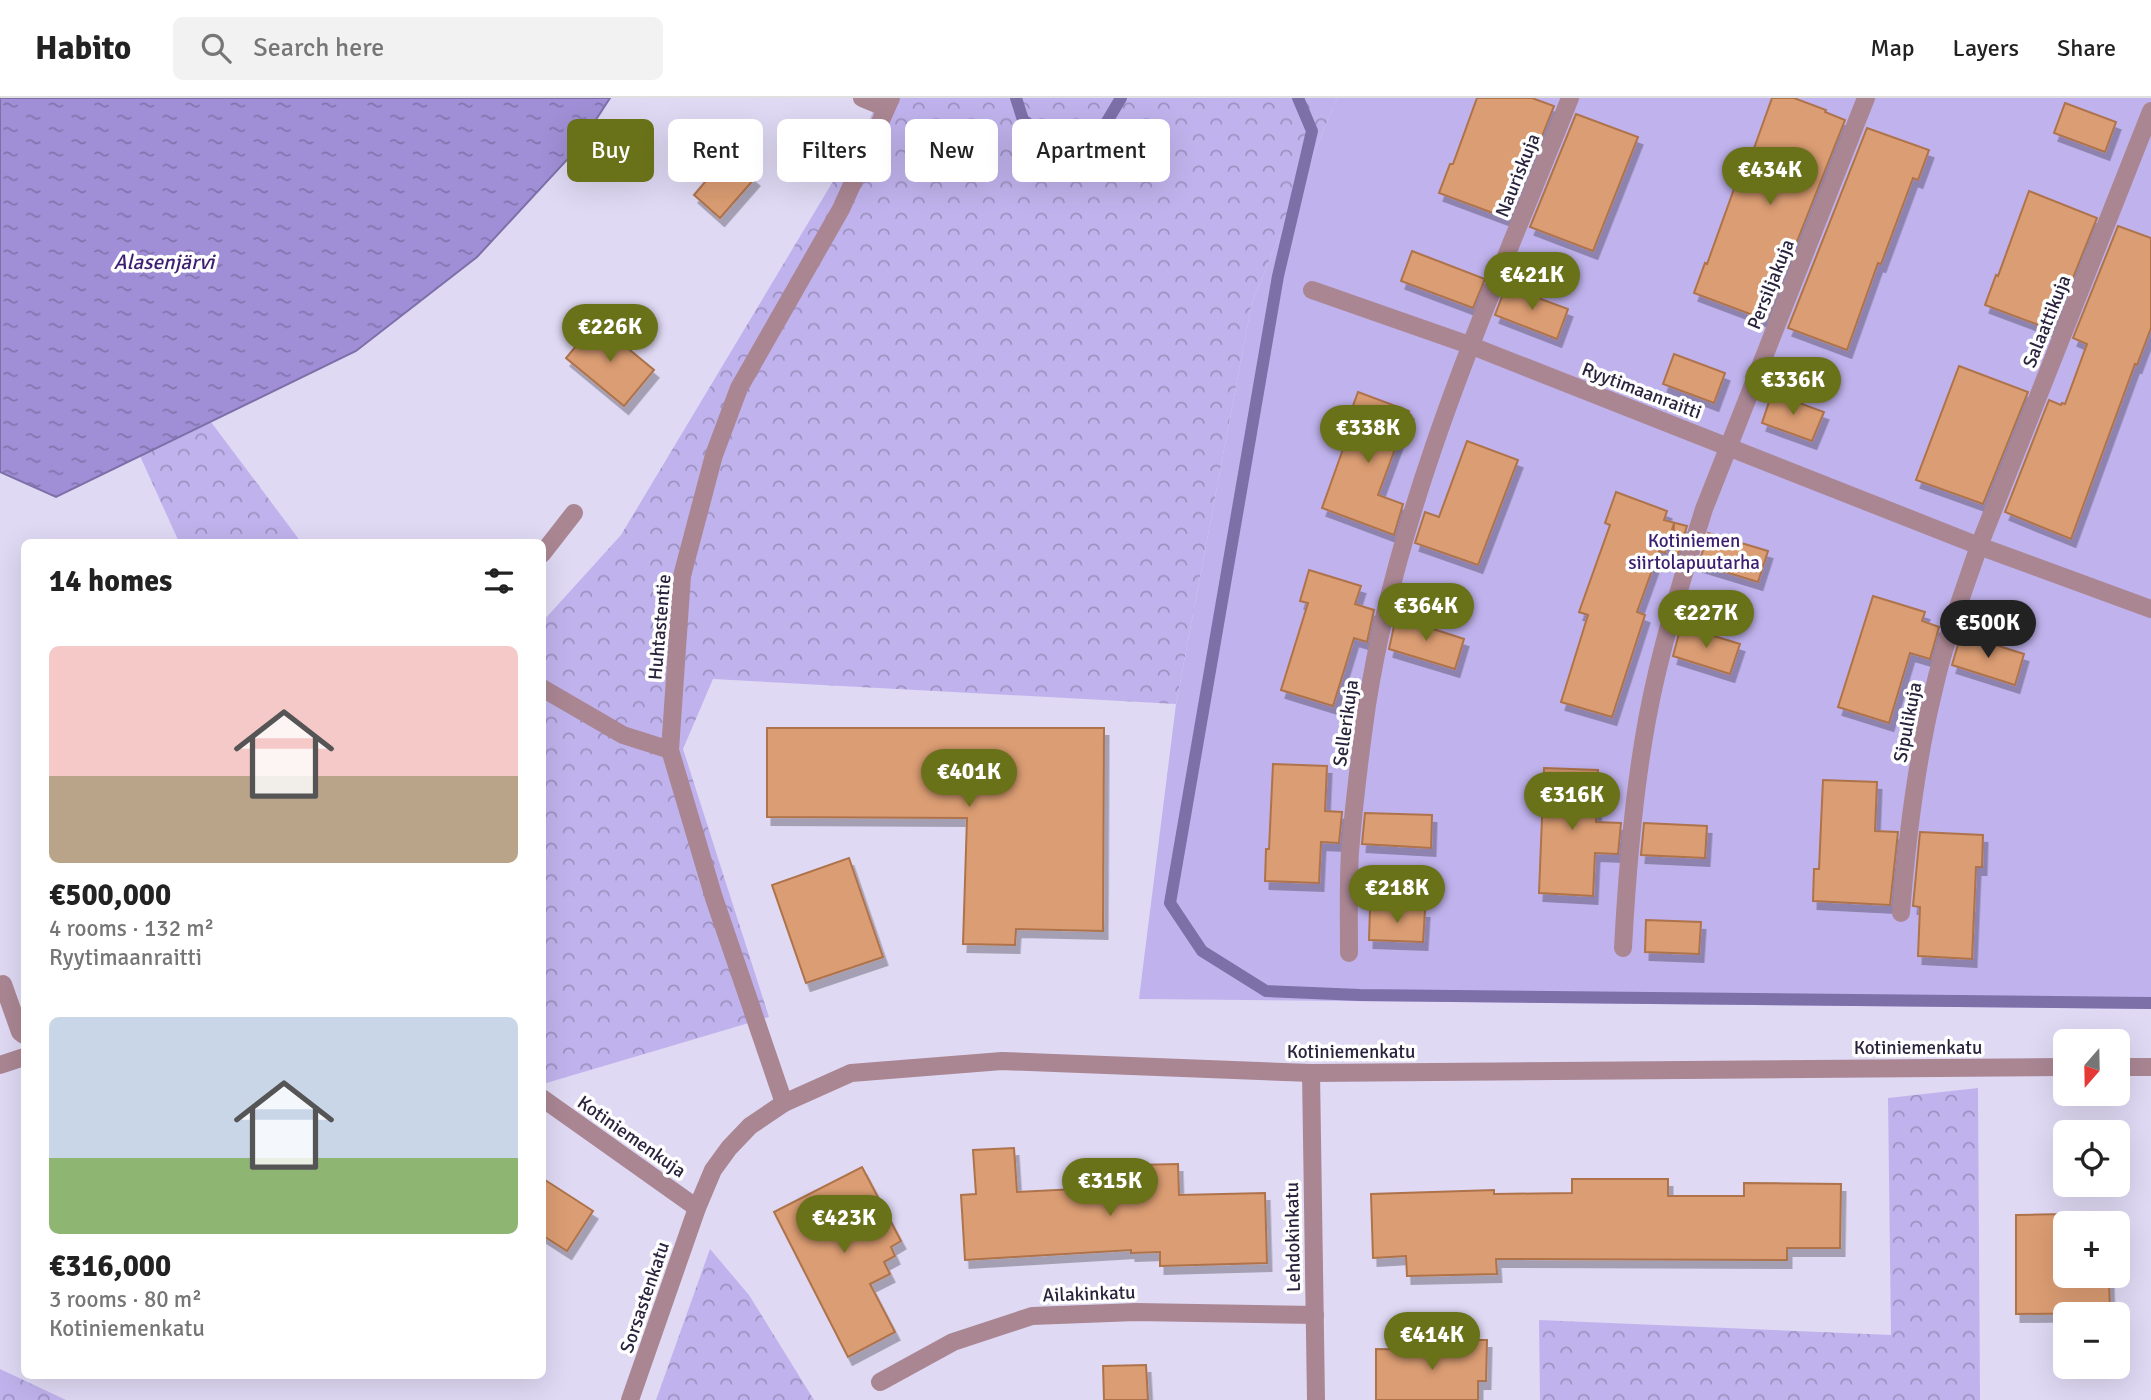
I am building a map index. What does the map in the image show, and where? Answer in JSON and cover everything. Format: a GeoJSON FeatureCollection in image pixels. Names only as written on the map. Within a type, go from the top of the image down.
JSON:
{"type":"FeatureCollection","features":[{"type":"Feature","properties":{"kind":"street"},"geometry":{"type":"LineString","coordinates":[[862,98],[889,103]]}},
{"type":"Feature","properties":{"kind":"street","name":"Nauriskuja"},"geometry":{"type":"LineString","coordinates":[[1472,346],[1570,98]]}},
{"type":"Feature","properties":{"kind":"street","name":"Persiljakuja"},"geometry":{"type":"LineString","coordinates":[[1623,948],[1628,865],[1647,720],[1662,650],[1682,579],[1703,509],[1866,98]]}},
{"type":"Feature","properties":{"kind":"street","name":"Huhtastentie"},"geometry":{"type":"LineString","coordinates":[[784,1103],[714,898],[670,750],[682,576],[714,455],[739,388],[841,209],[889,103]]}},
{"type":"Feature","properties":{"kind":"street","name":"Salaattikuja"},"geometry":{"type":"LineString","coordinates":[[1979,545],[2151,111]]}},
{"type":"Feature","properties":{"kind":"street","name":"Ryytimaanraitti"},"geometry":{"type":"LineString","coordinates":[[1312,290],[1472,346],[1979,545],[2151,609]]}},
{"type":"Feature","properties":{"kind":"street","name":"Sellerikuja"},"geometry":{"type":"LineString","coordinates":[[1349,953],[1350,855],[1367,704],[1406,533],[1435,442],[1472,346]]}},
{"type":"Feature","properties":{"kind":"street"},"geometry":{"type":"LineString","coordinates":[[546,549],[574,513]]}},
{"type":"Feature","properties":{"kind":"street","name":"Sipulikuja"},"geometry":{"type":"LineString","coordinates":[[1901,913],[1908,830],[1933,690],[1979,545]]}},
{"type":"Feature","properties":{"kind":"street"},"geometry":{"type":"LineString","coordinates":[[546,690],[623,735],[670,750]]}},
{"type":"Feature","properties":{"kind":"street"},"geometry":{"type":"LineString","coordinates":[[3,984],[21,1033]]}},
{"type":"Feature","properties":{"kind":"street"},"geometry":{"type":"LineString","coordinates":[[0,1065],[21,1058]]}},
{"type":"Feature","properties":{"kind":"street","name":"Kotiniemenkatu"},"geometry":{"type":"LineString","coordinates":[[697,1208],[713,1170],[750,1126],[784,1103],[851,1073],[1002,1061],[1311,1073],[2053,1067]]}},
{"type":"Feature","properties":{"kind":"street"},"geometry":{"type":"LineString","coordinates":[[2130,1067],[2151,1066]]}},
{"type":"Feature","properties":{"kind":"street","name":"Lehdokinkatu"},"geometry":{"type":"LineString","coordinates":[[1311,1073],[1316,1400]]}},
{"type":"Feature","properties":{"kind":"street","name":"Kotiniemenkuja"},"geometry":{"type":"LineString","coordinates":[[546,1101],[697,1208]]}},
{"type":"Feature","properties":{"kind":"street","name":"Sorsastenkatu"},"geometry":{"type":"LineString","coordinates":[[631,1400],[697,1208]]}},
{"type":"Feature","properties":{"kind":"street","name":"Ailakinkatu"},"geometry":{"type":"LineString","coordinates":[[880,1382],[953,1342],[1032,1316],[1136,1312],[1315,1315]]}},
{"type":"Feature","properties":{"kind":"green space"},"geometry":{"type":"Polygon","coordinates":[[[879,98],[1337,98],[1252,302],[1176,704],[713,679],[683,749],[769,1017],[546,1083],[546,618],[621,535],[833,182],[891,182],[891,119],[870,119],[879,98]]]}},
{"type":"Feature","properties":{"kind":"green space","name":"Kotiniemen siirtolapuutarha"},"geometry":{"type":"Polygon","coordinates":[[[1337,98],[2151,98],[2151,1009],[1139,999],[1176,704],[1252,302],[1337,98]]]}},
{"type":"Feature","properties":{"kind":"green space"},"geometry":{"type":"Polygon","coordinates":[[[211,422],[299,539],[178,539],[140,456],[211,422]]]}},
{"type":"Feature","properties":{"kind":"green space"},"geometry":{"type":"Polygon","coordinates":[[[1978,1088],[1980,1400],[1540,1400],[1539,1320],[1891,1335],[1888,1098],[1978,1088]]]}},
{"type":"Feature","properties":{"kind":"green space"},"geometry":{"type":"Polygon","coordinates":[[[710,1249],[749,1295],[814,1400],[656,1400],[710,1249]]]}},
{"type":"Feature","properties":{"kind":"green space"},"geometry":{"type":"Polygon","coordinates":[[[0,1369],[66,1400],[0,1400],[0,1369]]]}},
{"type":"Feature","properties":{"kind":"water","name":"Alasenjärvi"},"geometry":{"type":"Polygon","coordinates":[[[0,98],[610,98],[596,119],[567,119],[567,160],[477,257],[356,351],[56,497],[0,472],[0,98]]]}},
{"type":"Feature","properties":{"kind":"building"},"geometry":{"type":"Polygon","coordinates":[[[1477,98],[1532,98],[1554,106],[1509,219],[1439,193],[1450,164],[1453,164],[1477,98]]]}},
{"type":"Feature","properties":{"kind":"building"},"geometry":{"type":"Polygon","coordinates":[[[1772,98],[1794,98],[1845,120],[1766,320],[1694,293],[1738,178],[1743,179],[1772,98]]]}},
{"type":"Feature","properties":{"kind":"building"},"geometry":{"type":"Polygon","coordinates":[[[2065,103],[2116,122],[2105,152],[2054,133],[2065,103]]]}},
{"type":"Feature","properties":{"kind":"building"},"geometry":{"type":"Polygon","coordinates":[[[1576,114],[1638,137],[1593,251],[1530,227],[1576,114]]]}},
{"type":"Feature","properties":{"kind":"building"},"geometry":{"type":"Polygon","coordinates":[[[1867,128],[1929,150],[1918,180],[1913,178],[1881,264],[1878,263],[1847,350],[1788,328],[1867,128]]]}},
{"type":"Feature","properties":{"kind":"building"},"geometry":{"type":"Polygon","coordinates":[[[705,182],[752,182],[720,218],[694,195],[705,182]]]}},
{"type":"Feature","properties":{"kind":"building"},"geometry":{"type":"Polygon","coordinates":[[[2029,191],[2097,218],[2052,330],[1985,305],[2029,191]]]}},
{"type":"Feature","properties":{"kind":"building"},"geometry":{"type":"Polygon","coordinates":[[[2118,226],[2151,238],[2151,328],[2137,365],[2135,364],[2071,539],[2005,512],[2049,400],[2065,404],[2087,344],[2073,338],[2118,226]]]}},
{"type":"Feature","properties":{"kind":"building"},"geometry":{"type":"Polygon","coordinates":[[[1412,251],[1485,279],[1473,308],[1401,281],[1412,251]]]}},
{"type":"Feature","properties":{"kind":"building"},"geometry":{"type":"Polygon","coordinates":[[[1506,286],[1568,309],[1557,339],[1495,315],[1506,286]]]}},
{"type":"Feature","properties":{"kind":"building"},"geometry":{"type":"Polygon","coordinates":[[[596,322],[654,370],[624,406],[566,358],[596,322]]]}},
{"type":"Feature","properties":{"kind":"building"},"geometry":{"type":"Polygon","coordinates":[[[1674,354],[1725,373],[1714,403],[1663,384],[1674,354]]]}},
{"type":"Feature","properties":{"kind":"building"},"geometry":{"type":"Polygon","coordinates":[[[1959,366],[2028,392],[1983,504],[1916,480],[1959,366]]]}},
{"type":"Feature","properties":{"kind":"building"},"geometry":{"type":"Polygon","coordinates":[[[1358,392],[1409,411],[1378,495],[1403,504],[1394,535],[1322,508],[1352,424],[1347,422],[1358,392]]]}},
{"type":"Feature","properties":{"kind":"building"},"geometry":{"type":"Polygon","coordinates":[[[1772,393],[1824,412],[1812,441],[1762,423],[1772,393]]]}},
{"type":"Feature","properties":{"kind":"building"},"geometry":{"type":"Polygon","coordinates":[[[1467,441],[1518,460],[1478,565],[1415,543],[1425,512],[1439,517],[1467,441]]]}},
{"type":"Feature","properties":{"kind":"building"},"geometry":{"type":"Polygon","coordinates":[[[1616,492],[1667,511],[1664,520],[1687,526],[1677,557],[1673,556],[1674,523],[1665,553],[1659,551],[1637,612],[1645,615],[1612,717],[1561,702],[1588,615],[1579,612],[1610,525],[1605,523],[1616,492]]]}},
{"type":"Feature","properties":{"kind":"building"},"geometry":{"type":"Polygon","coordinates":[[[1708,533],[1768,551],[1758,582],[1699,564],[1708,533]]]}},
{"type":"Feature","properties":{"kind":"building"},"geometry":{"type":"Polygon","coordinates":[[[1309,570],[1361,586],[1355,604],[1374,610],[1367,642],[1354,638],[1333,706],[1281,690],[1308,603],[1300,601],[1309,570]]]}},
{"type":"Feature","properties":{"kind":"building"},"geometry":{"type":"Polygon","coordinates":[[[1873,596],[1925,612],[1922,621],[1939,627],[1930,659],[1910,653],[1889,723],[1838,707],[1873,596]]]}},
{"type":"Feature","properties":{"kind":"building"},"geometry":{"type":"Polygon","coordinates":[[[1396,617],[1464,639],[1455,669],[1389,649],[1396,617]]]}},
{"type":"Feature","properties":{"kind":"building"},"geometry":{"type":"Polygon","coordinates":[[[1681,626],[1740,644],[1730,674],[1673,656],[1681,626]]]}},
{"type":"Feature","properties":{"kind":"building"},"geometry":{"type":"Polygon","coordinates":[[[1961,634],[2024,654],[2015,685],[1952,665],[1961,634]]]}},
{"type":"Feature","properties":{"kind":"building"},"geometry":{"type":"Polygon","coordinates":[[[767,728],[1104,728],[1103,931],[1016,929],[1015,945],[963,944],[967,818],[767,817],[767,728]]]}},
{"type":"Feature","properties":{"kind":"building"},"geometry":{"type":"Polygon","coordinates":[[[1273,764],[1327,766],[1325,811],[1342,812],[1339,843],[1321,842],[1319,883],[1265,881],[1273,764]]]}},
{"type":"Feature","properties":{"kind":"building"},"geometry":{"type":"Polygon","coordinates":[[[1544,768],[1598,770],[1596,822],[1621,823],[1618,854],[1595,853],[1593,896],[1539,893],[1544,768]]]}},
{"type":"Feature","properties":{"kind":"building"},"geometry":{"type":"Polygon","coordinates":[[[1823,780],[1877,782],[1875,831],[1898,832],[1890,905],[1813,901],[1814,869],[1819,869],[1823,780]]]}},
{"type":"Feature","properties":{"kind":"building"},"geometry":{"type":"Polygon","coordinates":[[[1365,813],[1432,815],[1431,848],[1362,844],[1365,813]]]}},
{"type":"Feature","properties":{"kind":"building"},"geometry":{"type":"Polygon","coordinates":[[[1644,823],[1707,826],[1705,858],[1641,855],[1644,823]]]}},
{"type":"Feature","properties":{"kind":"building"},"geometry":{"type":"Polygon","coordinates":[[[1920,832],[1983,835],[1982,867],[1976,867],[1972,959],[1918,956],[1920,907],[1913,906],[1920,832]]]}},
{"type":"Feature","properties":{"kind":"building"},"geometry":{"type":"Polygon","coordinates":[[[849,858],[883,957],[806,983],[772,885],[849,858]]]}},
{"type":"Feature","properties":{"kind":"building"},"geometry":{"type":"Polygon","coordinates":[[[1370,908],[1425,910],[1423,942],[1369,940],[1370,908]]]}},
{"type":"Feature","properties":{"kind":"building"},"geometry":{"type":"Polygon","coordinates":[[[1646,920],[1701,922],[1699,954],[1645,952],[1646,920]]]}},
{"type":"Feature","properties":{"kind":"building"},"geometry":{"type":"Polygon","coordinates":[[[1014,1148],[1017,1192],[1136,1186],[1135,1165],[1178,1164],[1179,1195],[1265,1193],[1267,1263],[1160,1266],[1160,1252],[1131,1253],[1131,1250],[965,1260],[961,1195],[976,1194],[973,1150],[1014,1148]]]}},
{"type":"Feature","properties":{"kind":"building"},"geometry":{"type":"Polygon","coordinates":[[[862,1167],[901,1241],[891,1247],[895,1256],[884,1262],[890,1274],[870,1284],[895,1332],[848,1357],[774,1212],[862,1167]]]}},
{"type":"Feature","properties":{"kind":"building"},"geometry":{"type":"Polygon","coordinates":[[[1572,1179],[1668,1179],[1668,1196],[1744,1196],[1744,1183],[1841,1184],[1840,1248],[1787,1248],[1787,1260],[1496,1259],[1497,1274],[1407,1276],[1406,1256],[1373,1258],[1371,1194],[1494,1190],[1494,1194],[1572,1193],[1572,1179]]]}},
{"type":"Feature","properties":{"kind":"building"},"geometry":{"type":"Polygon","coordinates":[[[546,1181],[593,1211],[567,1251],[546,1238],[546,1181]]]}},
{"type":"Feature","properties":{"kind":"building"},"geometry":{"type":"Polygon","coordinates":[[[2053,1214],[2053,1288],[2109,1288],[2110,1302],[2053,1302],[2053,1314],[2016,1314],[2016,1215],[2053,1214]]]}},
{"type":"Feature","properties":{"kind":"building"},"geometry":{"type":"Polygon","coordinates":[[[1433,1340],[1487,1340],[1486,1381],[1478,1381],[1478,1400],[1376,1400],[1376,1349],[1433,1350],[1433,1340]]]}},
{"type":"Feature","properties":{"kind":"building"},"geometry":{"type":"Polygon","coordinates":[[[1146,1365],[1148,1400],[1104,1400],[1103,1366],[1146,1365]]]}},
{"type":"Feature","properties":{"kind":"waterway"},"geometry":{"type":"LineString","coordinates":[[1016,98],[1023,120],[1058,145],[1096,140],[1121,98]]}},
{"type":"Feature","properties":{"kind":"waterway"},"geometry":{"type":"LineString","coordinates":[[1298,98],[1312,131],[1278,276],[1170,903],[1202,951],[1266,991],[1360,995],[2151,1003]]}}]}
